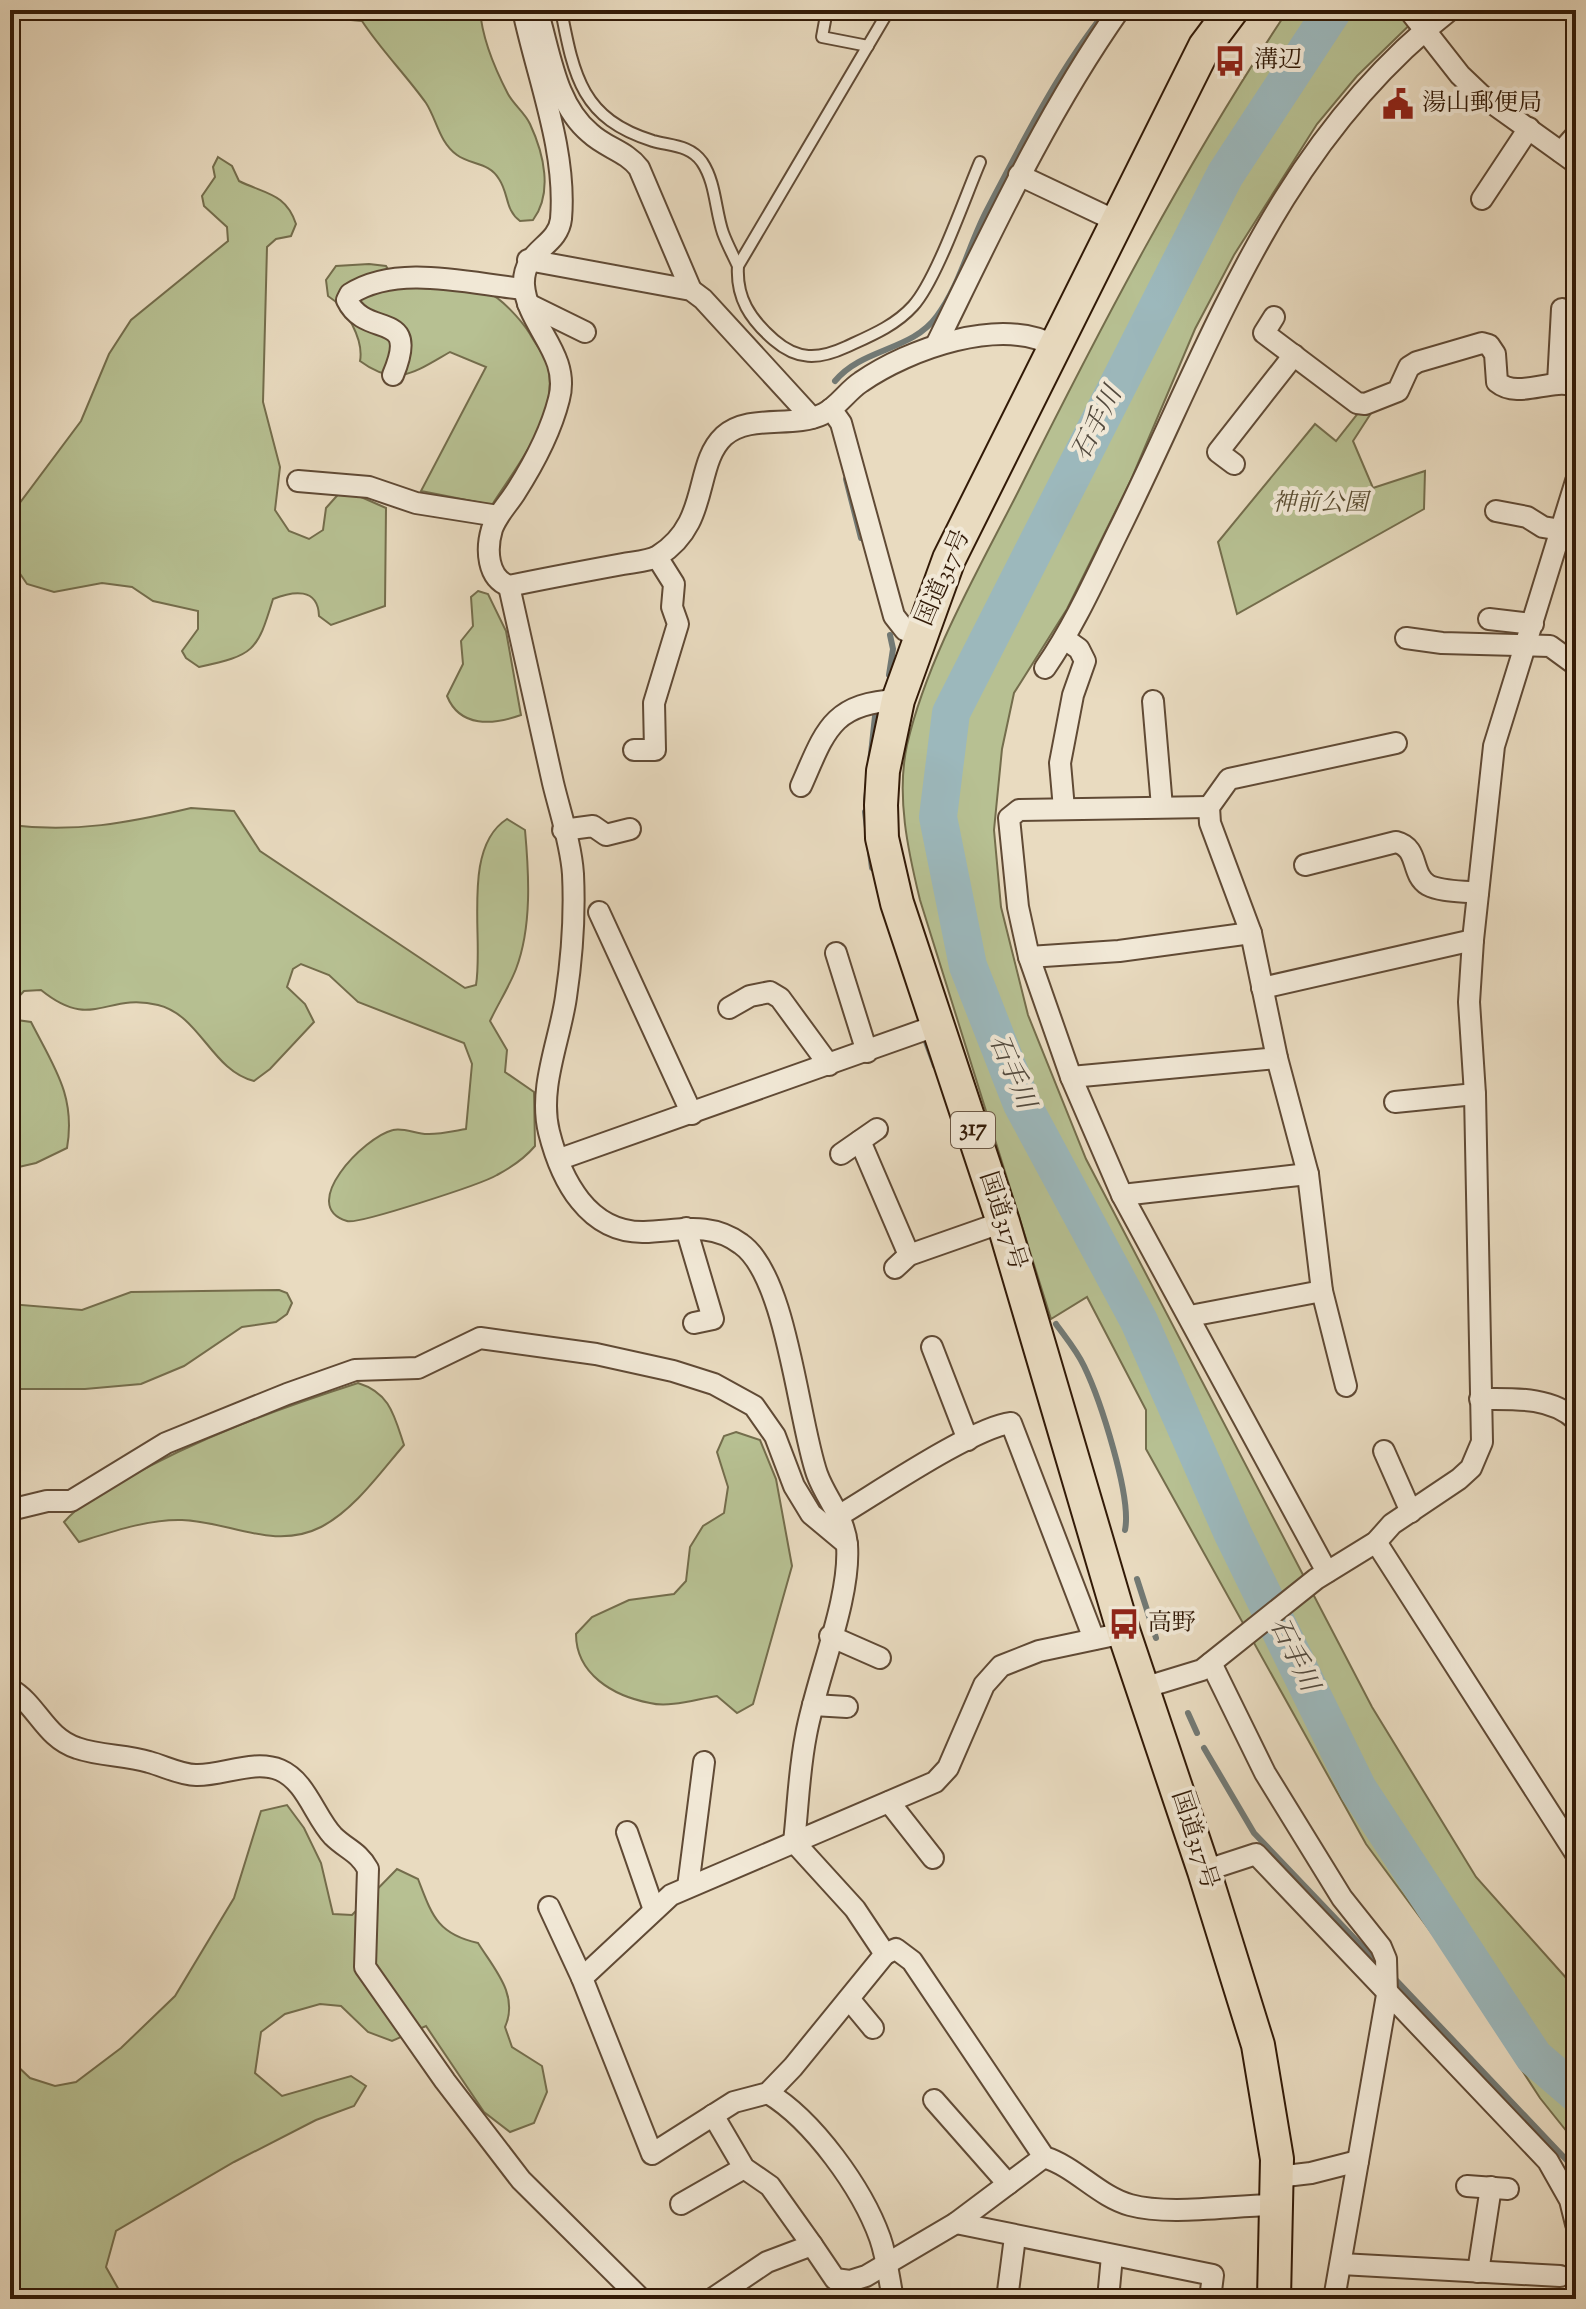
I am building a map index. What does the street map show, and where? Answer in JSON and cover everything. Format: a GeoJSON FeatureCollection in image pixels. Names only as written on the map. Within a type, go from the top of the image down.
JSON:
{"type":"FeatureCollection","features":[{"type":"Feature","properties":{"kind":"highway","name":"国道317号"},"geometry":{"type":"LineString","coordinates":[[1232,10],[1205,46],[949,559],[898,700],[883,771],[882,838],[897,903],[1003,1222],[1109,1636],[1143,1688],[1258,2045],[1277,2191],[1274,2299]]}},
{"type":"Feature","properties":{"kind":"street"},"geometry":{"type":"LineString","coordinates":[[523,10],[562,190],[561,224],[528,260],[526,297],[558,361],[561,395],[551,426],[517,491],[498,516],[489,547],[490,566],[500,583],[509,586],[657,557],[690,523],[722,437],[739,426],[812,418],[831,409],[878,371],[937,343],[1016,334],[1055,346]]}},
{"type":"Feature","properties":{"kind":"street"},"geometry":{"type":"LineString","coordinates":[[537,10],[570,111],[587,132],[605,146],[630,156],[639,168],[691,290],[812,418]]}},
{"type":"Feature","properties":{"kind":"street"},"geometry":{"type":"LineString","coordinates":[[937,343],[1019,175],[1094,45],[1119,10]]}},
{"type":"Feature","properties":{"kind":"street"},"geometry":{"type":"LineString","coordinates":[[1045,668],[1065,639],[1186,391],[1231,287],[1277,207],[1328,132],[1380,72],[1418,21],[1450,10]]}},
{"type":"Feature","properties":{"kind":"street"},"geometry":{"type":"LineString","coordinates":[[1418,21],[1460,75],[1569,158],[1576,135]]}},
{"type":"Feature","properties":{"kind":"street"},"geometry":{"type":"LineString","coordinates":[[1482,199],[1529,128]]}},
{"type":"Feature","properties":{"kind":"street"},"geometry":{"type":"LineString","coordinates":[[1019,175],[1116,221]]}},
{"type":"Feature","properties":{"kind":"street"},"geometry":{"type":"LineString","coordinates":[[528,260],[691,290]]}},
{"type":"Feature","properties":{"kind":"street"},"geometry":{"type":"LineString","coordinates":[[393,375],[403,343],[399,335],[356,313],[347,300],[350,294],[366,285],[403,279],[526,297],[585,332]]}},
{"type":"Feature","properties":{"kind":"street"},"geometry":{"type":"LineString","coordinates":[[1274,317],[1264,333],[1357,403],[1365,404],[1398,391],[1409,367],[1482,343],[1489,345],[1495,354],[1497,382],[1504,388],[1514,390],[1567,385],[1562,309]]}},
{"type":"Feature","properties":{"kind":"street"},"geometry":{"type":"LineString","coordinates":[[1234,464],[1218,452],[1294,355]]}},
{"type":"Feature","properties":{"kind":"street"},"geometry":{"type":"LineString","coordinates":[[831,409],[841,423],[894,616],[905,630],[919,635]]}},
{"type":"Feature","properties":{"kind":"street"},"geometry":{"type":"LineString","coordinates":[[298,481],[369,487],[416,503],[498,516]]}},
{"type":"Feature","properties":{"kind":"street"},"geometry":{"type":"LineString","coordinates":[[1143,1688],[1202,1670],[1322,1576],[1376,1542],[1411,1512],[1459,1479],[1477,1458],[1482,1442],[1475,1094],[1469,1002],[1473,940],[1494,746],[1533,624],[1569,534],[1576,481]]}},
{"type":"Feature","properties":{"kind":"street"},"geometry":{"type":"LineString","coordinates":[[1496,511],[1569,534]]}},
{"type":"Feature","properties":{"kind":"street"},"geometry":{"type":"LineString","coordinates":[[634,750],[655,750],[654,703],[678,624],[672,607],[674,584],[657,557]]}},
{"type":"Feature","properties":{"kind":"street"},"geometry":{"type":"LineString","coordinates":[[509,586],[573,871],[566,999],[550,1069],[548,1130],[575,1194],[587,1211],[610,1227],[641,1232],[697,1226],[725,1234],[745,1246],[761,1269],[781,1323],[816,1470],[831,1507],[840,1515],[847,1544],[840,1606],[805,1737],[794,1842],[855,1909],[885,1954]]}},
{"type":"Feature","properties":{"kind":"street"},"geometry":{"type":"LineString","coordinates":[[1489,619],[1533,624]]}},
{"type":"Feature","properties":{"kind":"street"},"geometry":{"type":"LineString","coordinates":[[1406,638],[1430,643],[1550,646],[1576,665]]}},
{"type":"Feature","properties":{"kind":"street"},"geometry":{"type":"LineString","coordinates":[[1064,809],[1060,763],[1073,695],[1085,661],[1079,649],[1065,639]]}},
{"type":"Feature","properties":{"kind":"street"},"geometry":{"type":"LineString","coordinates":[[801,786],[828,725],[844,712],[873,701],[898,700]]}},
{"type":"Feature","properties":{"kind":"street"},"geometry":{"type":"LineString","coordinates":[[1153,701],[1162,807]]}},
{"type":"Feature","properties":{"kind":"street"},"geometry":{"type":"LineString","coordinates":[[1346,1386],[1322,1291],[1308,1174],[1277,1058],[1251,933],[1210,823],[1209,807],[1229,779],[1396,743]]}},
{"type":"Feature","properties":{"kind":"street"},"geometry":{"type":"LineString","coordinates":[[1209,807],[1019,810],[1009,818],[1018,907],[1029,957],[1071,1077],[1122,1195],[1190,1316],[1322,1576]]}},
{"type":"Feature","properties":{"kind":"street"},"geometry":{"type":"LineString","coordinates":[[563,830],[593,826],[606,835],[630,829]]}},
{"type":"Feature","properties":{"kind":"street"},"geometry":{"type":"LineString","coordinates":[[1305,865],[1396,842],[1406,845],[1413,853],[1422,879],[1428,885],[1478,893]]}},
{"type":"Feature","properties":{"kind":"street"},"geometry":{"type":"LineString","coordinates":[[599,912],[692,1114]]}},
{"type":"Feature","properties":{"kind":"street"},"geometry":{"type":"LineString","coordinates":[[1029,957],[1119,951],[1251,933]]}},
{"type":"Feature","properties":{"kind":"street"},"geometry":{"type":"LineString","coordinates":[[1262,988],[1473,940]]}},
{"type":"Feature","properties":{"kind":"street"},"geometry":{"type":"LineString","coordinates":[[836,953],[867,1052]]}},
{"type":"Feature","properties":{"kind":"street"},"geometry":{"type":"LineString","coordinates":[[729,1008],[750,996],[770,992],[780,998],[829,1065]]}},
{"type":"Feature","properties":{"kind":"street"},"geometry":{"type":"LineString","coordinates":[[560,1159],[938,1025]]}},
{"type":"Feature","properties":{"kind":"street"},"geometry":{"type":"LineString","coordinates":[[1071,1077],[1277,1058]]}},
{"type":"Feature","properties":{"kind":"street"},"geometry":{"type":"LineString","coordinates":[[1395,1102],[1475,1094]]}},
{"type":"Feature","properties":{"kind":"street"},"geometry":{"type":"LineString","coordinates":[[841,1154],[868,1135],[902,1262],[1003,1222]]}},
{"type":"Feature","properties":{"kind":"street"},"geometry":{"type":"LineString","coordinates":[[1122,1195],[1308,1174]]}},
{"type":"Feature","properties":{"kind":"street"},"geometry":{"type":"LineString","coordinates":[[686,1228],[713,1319],[694,1323]]}},
{"type":"Feature","properties":{"kind":"street"},"geometry":{"type":"LineString","coordinates":[[1190,1316],[1322,1291]]}},
{"type":"Feature","properties":{"kind":"street"},"geometry":{"type":"LineString","coordinates":[[10,1510],[47,1501],[71,1501],[166,1443],[287,1394],[355,1370],[418,1368],[480,1338],[596,1354],[673,1371],[714,1384],[754,1406],[775,1436],[794,1486],[811,1514],[829,1533],[847,1544]]}},
{"type":"Feature","properties":{"kind":"street"},"geometry":{"type":"LineString","coordinates":[[932,1347],[968,1440]]}},
{"type":"Feature","properties":{"kind":"street"},"geometry":{"type":"LineString","coordinates":[[1480,1399],[1523,1399],[1548,1404],[1576,1420]]}},
{"type":"Feature","properties":{"kind":"street"},"geometry":{"type":"LineString","coordinates":[[582,1978],[671,1895],[935,1782],[948,1768],[984,1685],[1001,1666],[1039,1651],[1109,1636],[1011,1423],[997,1424],[840,1515]]}},
{"type":"Feature","properties":{"kind":"street"},"geometry":{"type":"LineString","coordinates":[[1384,1451],[1411,1512]]}},
{"type":"Feature","properties":{"kind":"street"},"geometry":{"type":"LineString","coordinates":[[1376,1542],[1576,1854]]}},
{"type":"Feature","properties":{"kind":"street"},"geometry":{"type":"LineString","coordinates":[[830,1636],[880,1658]]}},
{"type":"Feature","properties":{"kind":"street"},"geometry":{"type":"LineString","coordinates":[[1211,1663],[1265,1773],[1342,1898],[1381,1947],[1386,1959],[1387,1995],[1334,2299]]}},
{"type":"Feature","properties":{"kind":"street"},"geometry":{"type":"LineString","coordinates":[[10,1689],[20,1694],[42,1724],[62,1741],[78,1749],[148,1761],[194,1776],[261,1767],[281,1770],[297,1783],[335,1838],[360,1855],[368,1869],[365,1967],[445,2081],[521,2180],[641,2299]]}},
{"type":"Feature","properties":{"kind":"street"},"geometry":{"type":"LineString","coordinates":[[813,1705],[847,1707]]}},
{"type":"Feature","properties":{"kind":"street"},"geometry":{"type":"LineString","coordinates":[[688,1887],[704,1762]]}},
{"type":"Feature","properties":{"kind":"street"},"geometry":{"type":"LineString","coordinates":[[889,1802],[933,1858]]}},
{"type":"Feature","properties":{"kind":"street"},"geometry":{"type":"LineString","coordinates":[[627,1832],[654,1910]]}},
{"type":"Feature","properties":{"kind":"street"},"geometry":{"type":"LineString","coordinates":[[1204,1871],[1256,1854],[1548,2161],[1570,2200],[1576,2224]]}},
{"type":"Feature","properties":{"kind":"street"},"geometry":{"type":"LineString","coordinates":[[549,1907],[582,1978],[652,2154],[734,2102],[768,2093],[885,1954],[896,1949],[912,1961],[1044,2157],[1061,2162],[1128,2205],[1166,2210],[1277,2191],[1311,2173],[1358,2161]]}},
{"type":"Feature","properties":{"kind":"street"},"geometry":{"type":"LineString","coordinates":[[849,1999],[873,2028]]}},
{"type":"Feature","properties":{"kind":"street"},"geometry":{"type":"LineString","coordinates":[[768,2093],[807,2121],[864,2203],[880,2240],[893,2299]]}},
{"type":"Feature","properties":{"kind":"street"},"geometry":{"type":"LineString","coordinates":[[934,2100],[1008,2184]]}},
{"type":"Feature","properties":{"kind":"street"},"geometry":{"type":"LineString","coordinates":[[713,2115],[744,2168],[770,2186],[835,2279],[850,2281],[887,2265],[956,2223],[1044,2157]]}},
{"type":"Feature","properties":{"kind":"street"},"geometry":{"type":"LineString","coordinates":[[681,2204],[744,2168]]}},
{"type":"Feature","properties":{"kind":"street"},"geometry":{"type":"LineString","coordinates":[[1467,2186],[1500,2188],[1478,2272]]}},
{"type":"Feature","properties":{"kind":"street"},"geometry":{"type":"LineString","coordinates":[[956,2223],[1213,2275],[1210,2299]]}},
{"type":"Feature","properties":{"kind":"street"},"geometry":{"type":"LineString","coordinates":[[1007,2299],[1015,2237]]}},
{"type":"Feature","properties":{"kind":"street"},"geometry":{"type":"LineString","coordinates":[[712,2299],[767,2262],[812,2245]]}},
{"type":"Feature","properties":{"kind":"street"},"geometry":{"type":"LineString","coordinates":[[1108,2299],[1112,2256]]}},
{"type":"Feature","properties":{"kind":"street"},"geometry":{"type":"LineString","coordinates":[[1341,2264],[1560,2276]]}},
{"type":"Feature","properties":{"kind":"lane"},"geometry":{"type":"LineString","coordinates":[[561,10],[572,59],[597,112],[611,123],[653,141],[680,146],[702,161],[710,178],[722,232],[738,266],[737,289],[748,312],[789,354],[810,358],[836,352],[878,332],[916,304],[980,162]]}},
{"type":"Feature","properties":{"kind":"lane"},"geometry":{"type":"LineString","coordinates":[[827,10],[822,37],[868,46]]}},
{"type":"Feature","properties":{"kind":"lane"},"geometry":{"type":"LineString","coordinates":[[738,266],[889,10]]}},
{"type":"Feature","properties":{"kind":"green space"},"geometry":{"type":"Polygon","coordinates":[[[331,10],[480,10],[494,64],[508,94],[530,124],[539,148],[545,186],[533,220],[520,221],[515,217],[495,173],[451,150],[426,103],[362,21],[340,19],[331,10]]]}},
{"type":"Feature","properties":{"kind":"green space"},"geometry":{"type":"Polygon","coordinates":[[[1288,10],[1425,10],[1357,76],[1317,124],[1234,255],[1195,329],[1131,480],[1067,609],[1014,693],[1002,749],[994,830],[1001,907],[1028,1015],[1086,1159],[1372,1707],[1476,1877],[1576,1989],[1576,2143],[1540,2098],[1439,1943],[1366,1844],[1146,1449],[1146,1410],[1087,1297],[1051,1319],[920,900],[905,823],[903,784],[907,745],[927,680],[956,614],[1146,246],[1214,126],[1288,10]]]}},
{"type":"Feature","properties":{"kind":"green space"},"geometry":{"type":"Polygon","coordinates":[[[218,157],[232,166],[239,181],[266,192],[287,206],[296,224],[291,236],[276,239],[267,247],[263,402],[280,467],[275,510],[289,531],[309,539],[323,530],[326,508],[343,489],[386,508],[385,606],[331,625],[319,616],[318,607],[309,596],[296,593],[281,596],[273,599],[262,630],[251,648],[232,659],[199,667],[182,651],[198,629],[198,611],[153,601],[132,587],[102,583],[54,592],[27,584],[10,559],[13,512],[81,421],[109,354],[131,320],[228,241],[227,227],[204,206],[202,196],[215,177],[213,167],[218,157]]]}},
{"type":"Feature","properties":{"kind":"green space"},"geometry":{"type":"Polygon","coordinates":[[[336,266],[386,266],[394,277],[416,287],[472,289],[492,294],[522,323],[544,357],[550,390],[546,408],[532,442],[492,505],[421,491],[486,367],[450,352],[416,371],[395,375],[384,374],[360,361],[356,334],[341,308],[328,296],[326,280],[336,266]]]}},
{"type":"Feature","properties":{"kind":"green space","name":"神前公園"},"geometry":{"type":"Polygon","coordinates":[[[1377,404],[1353,441],[1373,488],[1425,471],[1424,509],[1237,614],[1218,542],[1315,424],[1336,441],[1363,407],[1377,404]]]}},
{"type":"Feature","properties":{"kind":"green space"},"geometry":{"type":"Polygon","coordinates":[[[478,591],[488,594],[506,631],[521,715],[499,721],[469,719],[460,714],[447,696],[463,664],[461,641],[473,626],[471,597],[478,591]]]}},
{"type":"Feature","properties":{"kind":"green space"},"geometry":{"type":"Polygon","coordinates":[[[191,808],[234,811],[260,851],[465,988],[476,985],[477,895],[484,851],[493,833],[507,819],[525,830],[528,882],[525,936],[516,969],[490,1021],[507,1050],[505,1072],[534,1092],[535,1146],[527,1155],[487,1180],[395,1211],[356,1221],[347,1221],[333,1213],[329,1201],[340,1172],[381,1135],[397,1129],[429,1134],[466,1129],[472,1064],[464,1043],[358,1002],[329,975],[301,964],[293,969],[287,987],[305,1004],[314,1022],[270,1069],[254,1081],[227,1066],[185,1020],[158,1005],[125,1003],[87,1010],[59,1002],[41,990],[24,991],[12,1004],[17,1020],[31,1022],[55,1068],[66,1097],[69,1130],[67,1148],[36,1163],[10,1169],[10,914],[14,904],[10,897],[10,825],[57,828],[101,825],[191,808]]]}},
{"type":"Feature","properties":{"kind":"green space"},"geometry":{"type":"Polygon","coordinates":[[[279,1290],[287,1293],[292,1303],[287,1314],[276,1322],[242,1327],[184,1366],[141,1384],[85,1389],[10,1389],[10,1304],[82,1310],[131,1292],[279,1290]]]}},
{"type":"Feature","properties":{"kind":"green space"},"geometry":{"type":"Polygon","coordinates":[[[358,1383],[384,1399],[404,1445],[345,1511],[321,1527],[303,1534],[268,1536],[199,1522],[169,1520],[130,1527],[79,1542],[64,1522],[100,1494],[180,1451],[268,1414],[358,1383]]]}},
{"type":"Feature","properties":{"kind":"green space"},"geometry":{"type":"Polygon","coordinates":[[[736,1432],[760,1440],[776,1479],[792,1566],[753,1704],[737,1713],[717,1696],[666,1704],[623,1695],[610,1689],[590,1672],[582,1661],[576,1634],[592,1617],[629,1600],[674,1594],[686,1581],[690,1547],[703,1526],[724,1513],[728,1487],[717,1452],[724,1436],[736,1432]]]}},
{"type":"Feature","properties":{"kind":"green space"},"geometry":{"type":"Polygon","coordinates":[[[287,1805],[304,1828],[321,1863],[333,1914],[352,1915],[397,1869],[418,1879],[432,1913],[445,1928],[478,1943],[507,1993],[509,2015],[505,2027],[512,2047],[542,2066],[547,2092],[534,2123],[510,2132],[484,2112],[426,2026],[392,2041],[368,2032],[341,2006],[320,2004],[285,2014],[261,2032],[255,2073],[282,2096],[351,2076],[366,2086],[354,2106],[316,2120],[234,2162],[116,2231],[106,2267],[124,2299],[10,2299],[10,2059],[30,2078],[55,2086],[76,2082],[121,2048],[175,1996],[234,1898],[261,1811],[287,1805]]]}},
{"type":"Feature","properties":{"kind":"waterway"},"geometry":{"type":"LineString","coordinates":[[835,381],[859,362],[914,336],[937,316],[1028,133],[1073,57],[1107,10]]}},
{"type":"Feature","properties":{"kind":"waterway","name":"石手川"},"geometry":{"type":"LineString","coordinates":[[1333,10],[1225,175],[951,713],[938,817],[968,966],[1022,1104],[1139,1321],[1233,1534],[1358,1789],[1534,2057],[1576,2093]]}},
{"type":"Feature","properties":{"kind":"waterway"},"geometry":{"type":"LineString","coordinates":[[846,479],[861,538]]}},
{"type":"Feature","properties":{"kind":"waterway"},"geometry":{"type":"LineString","coordinates":[[889,675],[893,649],[890,635]]}},
{"type":"Feature","properties":{"kind":"waterway"},"geometry":{"type":"LineString","coordinates":[[866,801],[875,716]]}},
{"type":"Feature","properties":{"kind":"waterway"},"geometry":{"type":"LineString","coordinates":[[865,812],[872,868]]}},
{"type":"Feature","properties":{"kind":"waterway"},"geometry":{"type":"LineString","coordinates":[[925,1039],[935,1066]]}},
{"type":"Feature","properties":{"kind":"waterway"},"geometry":{"type":"LineString","coordinates":[[1056,1324],[1084,1366],[1106,1424],[1124,1495],[1125,1530]]}},
{"type":"Feature","properties":{"kind":"waterway"},"geometry":{"type":"LineString","coordinates":[[1137,1579],[1156,1638]]}},
{"type":"Feature","properties":{"kind":"waterway"},"geometry":{"type":"LineString","coordinates":[[1188,1713],[1197,1733]]}},
{"type":"Feature","properties":{"kind":"waterway"},"geometry":{"type":"LineString","coordinates":[[1204,1748],[1254,1833],[1378,1963]]}},
{"type":"Feature","properties":{"kind":"waterway"},"geometry":{"type":"LineString","coordinates":[[1395,1979],[1576,2170]]}},
{"type":"Feature","properties":{"kind":"place","name":"溝辺"},"geometry":{"type":"Point","coordinates":[1230,61]}},
{"type":"Feature","properties":{"kind":"place","name":"湯山郵便局"},"geometry":{"type":"Point","coordinates":[1398,104]}},
{"type":"Feature","properties":{"kind":"place","name":"高野"},"geometry":{"type":"Point","coordinates":[1124,1624]}}]}
